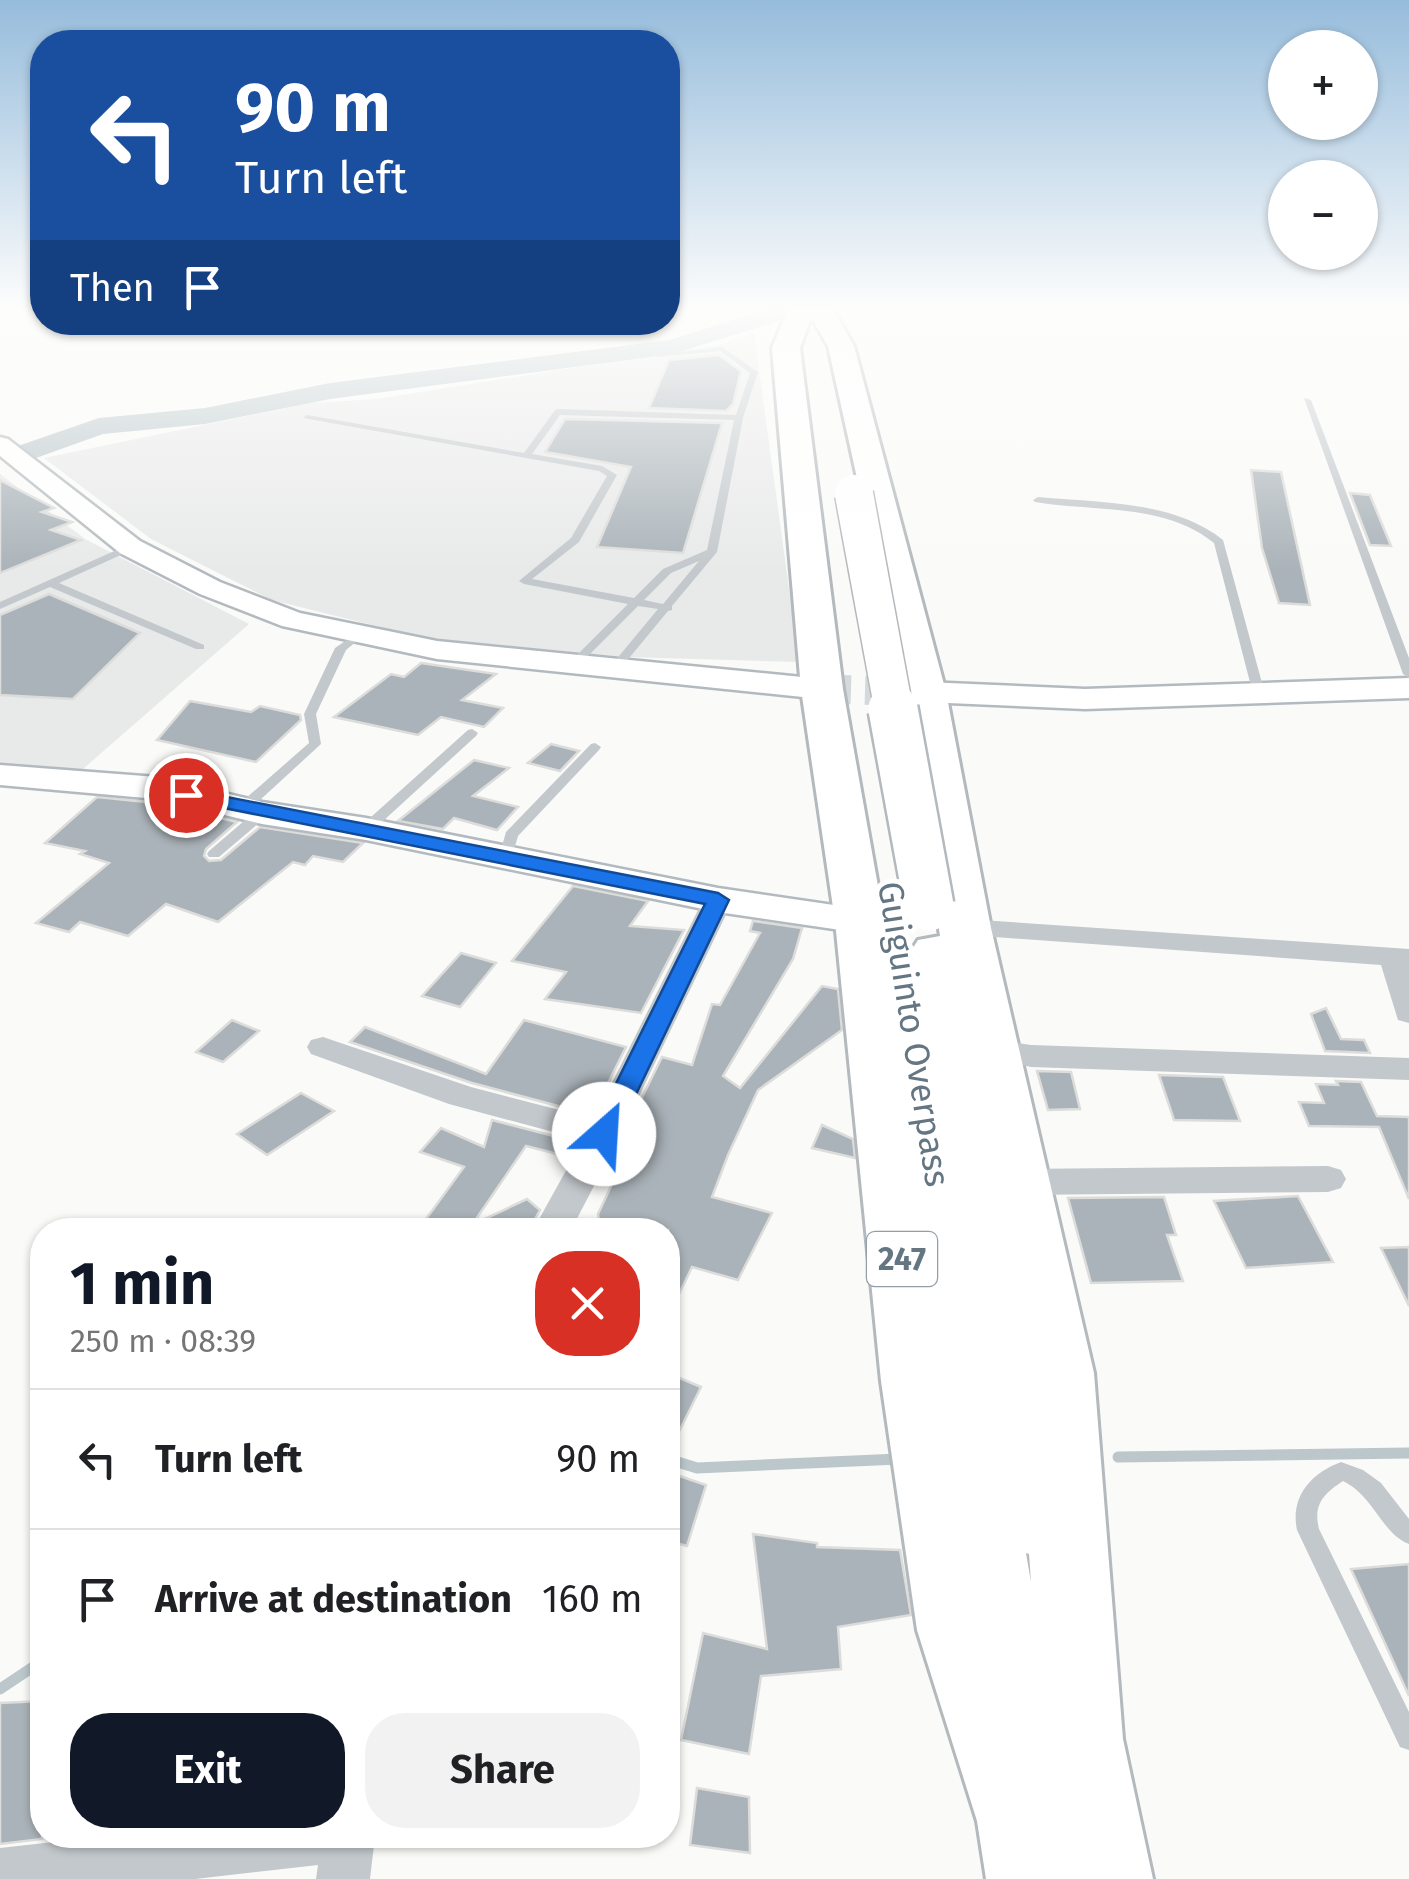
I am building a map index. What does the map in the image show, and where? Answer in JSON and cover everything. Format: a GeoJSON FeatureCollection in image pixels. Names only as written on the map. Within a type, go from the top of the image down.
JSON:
{"type":"FeatureCollection","features":[{"type":"Feature","properties":{"kind":"highway"},"geometry":{"type":"LineString","coordinates":[[791,396],[822,689]]}},
{"type":"Feature","properties":{"kind":"highway","name":"Guiguinto Overpass"},"geometry":{"type":"LineString","coordinates":[[822,396],[843,494]]}},
{"type":"Feature","properties":{"kind":"highway","name":"Guiguinto Overpass"},"geometry":{"type":"LineString","coordinates":[[830,396],[912,915],[985,1242],[1080,1738]]}},
{"type":"Feature","properties":{"kind":"highway"},"geometry":{"type":"LineString","coordinates":[[853,396],[925,692]]}},
{"type":"Feature","properties":{"kind":"highway","name":"247"},"geometry":{"type":"LineString","coordinates":[[822,689],[912,915],[992,1048],[1058,1373],[1080,1738],[1107,1879]]}},
{"type":"Feature","properties":{"kind":"highway","name":"247"},"geometry":{"type":"LineString","coordinates":[[925,692],[912,915],[916,1381],[958,1630],[1027,1850]]}},
{"type":"Feature","properties":{"kind":"main road"},"geometry":{"type":"LineString","coordinates":[[0,444],[130,547],[249,604],[292,620],[437,650],[822,689]]}},
{"type":"Feature","properties":{"kind":"main road"},"geometry":{"type":"LineString","coordinates":[[925,692],[1085,699],[1409,688]]}},
{"type":"Feature","properties":{"kind":"main road"},"geometry":{"type":"LineString","coordinates":[[0,775],[157,788],[252,811],[366,829],[718,900],[912,915]]}},
{"type":"Feature","properties":{"kind":"street"},"geometry":{"type":"LineString","coordinates":[[558,1218],[604,1134],[718,900]]}},
{"type":"Feature","properties":{"kind":"street"},"geometry":{"type":"LineString","coordinates":[[912,915],[1401,957],[1409,1013]]}},
{"type":"Feature","properties":{"kind":"street"},"geometry":{"type":"LineString","coordinates":[[323,1047],[461,1096],[604,1134]]}},
{"type":"Feature","properties":{"kind":"street"},"geometry":{"type":"LineString","coordinates":[[992,1048],[1030,1056],[1409,1069]]}},
{"type":"Feature","properties":{"kind":"street"},"geometry":{"type":"LineString","coordinates":[[1021,1182],[1328,1179]]}},
{"type":"Feature","properties":{"kind":"street"},"geometry":{"type":"LineString","coordinates":[[0,1874],[233,1848]]}},
{"type":"Feature","properties":{"kind":"street"},"geometry":{"type":"LineString","coordinates":[[343,1879],[347,1848]]}},
{"type":"Feature","properties":{"kind":"lane"},"geometry":{"type":"LineString","coordinates":[[616,667],[712,552],[746,396]]}},
{"type":"Feature","properties":{"kind":"lane"},"geometry":{"type":"LineString","coordinates":[[1307,400],[1409,674]]}},
{"type":"Feature","properties":{"kind":"lane"},"geometry":{"type":"LineString","coordinates":[[526,456],[558,412],[739,418]]}},
{"type":"Feature","properties":{"kind":"lane"},"geometry":{"type":"LineString","coordinates":[[307,418],[602,469],[612,475],[575,540],[524,581],[668,608]]}},
{"type":"Feature","properties":{"kind":"lane"},"geometry":{"type":"LineString","coordinates":[[1038,500],[1181,519],[1210,532],[1219,542],[1259,694]]}},
{"type":"Feature","properties":{"kind":"lane"},"geometry":{"type":"LineString","coordinates":[[0,606],[130,547]]}},
{"type":"Feature","properties":{"kind":"lane"},"geometry":{"type":"LineString","coordinates":[[574,663],[667,571],[712,552]]}},
{"type":"Feature","properties":{"kind":"lane"},"geometry":{"type":"LineString","coordinates":[[49,583],[200,647]]}},
{"type":"Feature","properties":{"kind":"lane"},"geometry":{"type":"LineString","coordinates":[[214,854],[315,744],[310,714],[341,648],[357,636]]}},
{"type":"Feature","properties":{"kind":"lane"},"geometry":{"type":"LineString","coordinates":[[366,829],[472,733]]}},
{"type":"Feature","properties":{"kind":"lane"},"geometry":{"type":"LineString","coordinates":[[505,860],[511,835],[595,747]]}},
{"type":"Feature","properties":{"kind":"lane"},"geometry":{"type":"LineString","coordinates":[[1409,1534],[1378,1491],[1362,1477],[1341,1470],[1320,1483],[1308,1500],[1304,1516],[1308,1530],[1409,1738]]}},
{"type":"Feature","properties":{"kind":"shaded area"},"geometry":{"type":"Polygon","coordinates":[[[398,396],[763,396],[799,662],[626,657],[424,638],[272,600],[151,539],[44,458],[311,403],[398,396]]]}},
{"type":"Feature","properties":{"kind":"shaded area"},"geometry":{"type":"Polygon","coordinates":[[[0,474],[85,539],[249,624],[76,775],[0,770],[0,474]]]}},
{"type":"Feature","properties":{"kind":"building"},"geometry":{"type":"Polygon","coordinates":[[[654,396],[735,396],[726,411],[649,408],[654,396]]]}},
{"type":"Feature","properties":{"kind":"building"},"geometry":{"type":"Polygon","coordinates":[[[565,419],[722,423],[683,553],[597,547],[631,467],[545,452],[565,419]]]}},
{"type":"Feature","properties":{"kind":"building"},"geometry":{"type":"Polygon","coordinates":[[[1251,470],[1281,472],[1310,605],[1279,603],[1262,548],[1251,470]]]}},
{"type":"Feature","properties":{"kind":"building"},"geometry":{"type":"Polygon","coordinates":[[[0,480],[54,508],[42,512],[72,522],[51,530],[81,540],[0,573],[0,480]]]}},
{"type":"Feature","properties":{"kind":"building"},"geometry":{"type":"Polygon","coordinates":[[[1350,493],[1370,495],[1391,546],[1370,545],[1350,493]]]}},
{"type":"Feature","properties":{"kind":"building"},"geometry":{"type":"Polygon","coordinates":[[[49,594],[140,633],[73,699],[0,695],[0,615],[49,594]]]}},
{"type":"Feature","properties":{"kind":"building"},"geometry":{"type":"Polygon","coordinates":[[[421,663],[496,674],[462,700],[503,708],[484,727],[441,717],[418,735],[334,717],[391,674],[404,677],[421,663]]]}},
{"type":"Feature","properties":{"kind":"building"},"geometry":{"type":"Polygon","coordinates":[[[190,701],[251,712],[260,706],[300,715],[301,720],[256,762],[157,740],[190,701]]]}},
{"type":"Feature","properties":{"kind":"building"},"geometry":{"type":"Polygon","coordinates":[[[551,744],[579,751],[560,771],[528,763],[551,744]]]}},
{"type":"Feature","properties":{"kind":"building"},"geometry":{"type":"Polygon","coordinates":[[[474,760],[509,768],[473,796],[518,807],[497,830],[454,818],[443,829],[398,821],[474,760]]]}},
{"type":"Feature","properties":{"kind":"building"},"geometry":{"type":"Polygon","coordinates":[[[97,797],[156,803],[237,822],[206,849],[204,856],[209,861],[221,860],[260,827],[363,843],[343,862],[313,856],[305,865],[293,862],[218,922],[166,904],[128,936],[80,922],[69,932],[36,923],[109,863],[80,854],[85,851],[45,843],[97,797]]]}},
{"type":"Feature","properties":{"kind":"building"},"geometry":{"type":"Polygon","coordinates":[[[573,886],[648,901],[630,926],[684,930],[641,1013],[545,999],[566,972],[512,961],[573,886]]]}},
{"type":"Feature","properties":{"kind":"building"},"geometry":{"type":"Polygon","coordinates":[[[753,921],[802,928],[793,959],[723,1076],[740,1088],[822,986],[838,989],[842,1030],[758,1090],[728,1155],[712,1197],[772,1213],[738,1280],[692,1267],[680,1292],[680,1218],[598,1218],[598,1214],[619,1169],[608,1166],[662,1057],[692,1065],[712,1004],[720,1005],[760,933],[750,931],[753,921]]]}},
{"type":"Feature","properties":{"kind":"building"},"geometry":{"type":"Polygon","coordinates":[[[461,953],[496,963],[460,1007],[422,996],[461,953]]]}},
{"type":"Feature","properties":{"kind":"building"},"geometry":{"type":"Polygon","coordinates":[[[1326,1008],[1341,1039],[1364,1040],[1370,1053],[1325,1051],[1311,1014],[1326,1008]]]}},
{"type":"Feature","properties":{"kind":"building"},"geometry":{"type":"Polygon","coordinates":[[[232,1020],[259,1031],[223,1062],[196,1052],[232,1020]]]}},
{"type":"Feature","properties":{"kind":"building"},"geometry":{"type":"Polygon","coordinates":[[[524,1020],[626,1047],[592,1115],[472,1083],[350,1042],[365,1027],[486,1074],[524,1020]]]}},
{"type":"Feature","properties":{"kind":"building"},"geometry":{"type":"Polygon","coordinates":[[[1037,1071],[1071,1072],[1080,1109],[1048,1110],[1037,1071]]]}},
{"type":"Feature","properties":{"kind":"building"},"geometry":{"type":"Polygon","coordinates":[[[1159,1075],[1223,1077],[1240,1121],[1174,1120],[1159,1075]]]}},
{"type":"Feature","properties":{"kind":"building"},"geometry":{"type":"Polygon","coordinates":[[[1336,1081],[1361,1082],[1377,1116],[1409,1117],[1409,1199],[1379,1127],[1309,1126],[1299,1102],[1324,1103],[1316,1084],[1338,1085],[1336,1081]]]}},
{"type":"Feature","properties":{"kind":"building"},"geometry":{"type":"Polygon","coordinates":[[[301,1093],[334,1111],[267,1155],[237,1134],[301,1093]]]}},
{"type":"Feature","properties":{"kind":"building"},"geometry":{"type":"Polygon","coordinates":[[[492,1120],[577,1142],[569,1157],[526,1146],[477,1218],[427,1218],[464,1167],[420,1152],[441,1128],[484,1147],[492,1120]]]}},
{"type":"Feature","properties":{"kind":"building"},"geometry":{"type":"Polygon","coordinates":[[[822,1125],[853,1139],[855,1158],[812,1148],[822,1125]]]}},
{"type":"Feature","properties":{"kind":"building"},"geometry":{"type":"Polygon","coordinates":[[[1298,1196],[1333,1262],[1246,1268],[1214,1201],[1298,1196]]]}},
{"type":"Feature","properties":{"kind":"building"},"geometry":{"type":"Polygon","coordinates":[[[1164,1197],[1176,1235],[1167,1235],[1183,1281],[1091,1283],[1068,1198],[1164,1197]]]}},
{"type":"Feature","properties":{"kind":"building"},"geometry":{"type":"Polygon","coordinates":[[[527,1199],[540,1210],[536,1218],[487,1218],[527,1199]]]}},
{"type":"Feature","properties":{"kind":"building"},"geometry":{"type":"Polygon","coordinates":[[[1409,1247],[1409,1306],[1381,1248],[1409,1247]]]}},
{"type":"Feature","properties":{"kind":"building"},"geometry":{"type":"Polygon","coordinates":[[[680,1378],[701,1387],[680,1430],[680,1378]]]}},
{"type":"Feature","properties":{"kind":"building"},"geometry":{"type":"Polygon","coordinates":[[[680,1476],[706,1485],[687,1546],[680,1544],[680,1476]]]}},
{"type":"Feature","properties":{"kind":"building"},"geometry":{"type":"Polygon","coordinates":[[[753,1534],[817,1543],[817,1547],[900,1550],[911,1615],[838,1627],[841,1669],[761,1676],[749,1754],[681,1740],[703,1633],[767,1649],[753,1534]]]}},
{"type":"Feature","properties":{"kind":"building"},"geometry":{"type":"Polygon","coordinates":[[[1409,1564],[1409,1696],[1351,1569],[1409,1564]]]}},
{"type":"Feature","properties":{"kind":"building"},"geometry":{"type":"Polygon","coordinates":[[[30,1702],[30,1840],[0,1844],[0,1703],[30,1702]]]}},
{"type":"Feature","properties":{"kind":"building"},"geometry":{"type":"Polygon","coordinates":[[[697,1788],[749,1797],[750,1853],[690,1845],[697,1788]]]}},
{"type":"Feature","properties":{"kind":"waterway"},"geometry":{"type":"LineString","coordinates":[[22,454],[99,426],[205,416],[307,396]]}},
{"type":"Feature","properties":{"kind":"waterway"},"geometry":{"type":"LineString","coordinates":[[1118,1457],[1409,1453]]}},
{"type":"Feature","properties":{"kind":"waterway"},"geometry":{"type":"LineString","coordinates":[[680,1463],[697,1468],[899,1459]]}},
{"type":"Feature","properties":{"kind":"waterway"},"geometry":{"type":"LineString","coordinates":[[0,1689],[30,1669]]}},
{"type":"Feature","properties":{"kind":"tunnel"},"geometry":{"type":"LineString","coordinates":[[822,689],[925,692]]}},
{"type":"Feature","properties":{"kind":"route"},"geometry":{"type":"LineString","coordinates":[[186,795],[718,900],[604,1134]]}}]}
